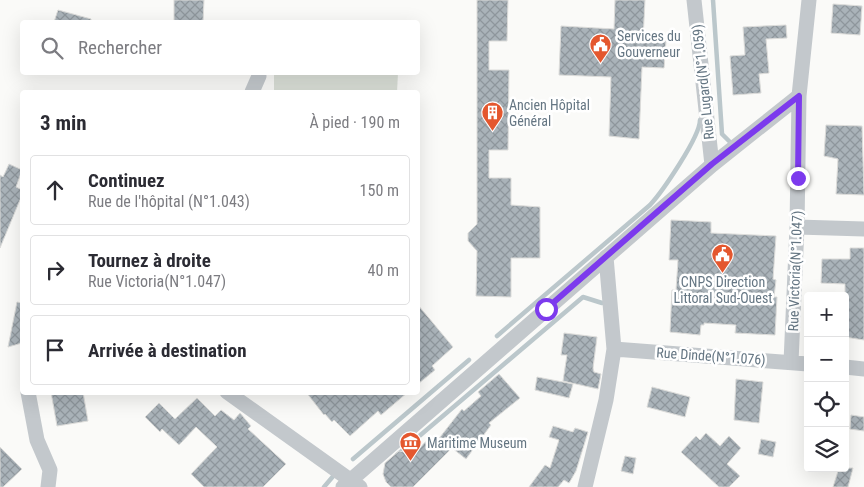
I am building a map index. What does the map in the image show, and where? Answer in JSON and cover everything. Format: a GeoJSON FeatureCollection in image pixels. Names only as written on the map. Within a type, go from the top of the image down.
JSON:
{"type":"FeatureCollection","features":[{"type":"Feature","properties":{"kind":"street","name":"Rue Lugard(N°1.059)"},"geometry":{"type":"LineString","coordinates":[[694,0],[712,164]]}},
{"type":"Feature","properties":{"kind":"street","name":"Rue Victoria(N°1.047)"},"geometry":{"type":"LineString","coordinates":[[791,362],[797,227],[799,96],[809,0]]}},
{"type":"Feature","properties":{"kind":"street"},"geometry":{"type":"LineString","coordinates":[[253,90],[259,76]]}},
{"type":"Feature","properties":{"kind":"street"},"geometry":{"type":"LineString","coordinates":[[231,395],[351,485],[712,164],[799,96]]}},
{"type":"Feature","properties":{"kind":"street"},"geometry":{"type":"LineString","coordinates":[[797,227],[864,229]]}},
{"type":"Feature","properties":{"kind":"street"},"geometry":{"type":"LineString","coordinates":[[585,487],[606,400],[614,349],[606,257]]}},
{"type":"Feature","properties":{"kind":"street","name":"Rue Dinde(N°1.076)"},"geometry":{"type":"LineString","coordinates":[[614,349],[804,364]]}},
{"type":"Feature","properties":{"kind":"street"},"geometry":{"type":"LineString","coordinates":[[849,367],[864,369]]}},
{"type":"Feature","properties":{"kind":"street"},"geometry":{"type":"LineString","coordinates":[[29,395],[37,440],[50,470],[51,475],[48,487]]}},
{"type":"Feature","properties":{"kind":"shaded area"},"geometry":{"type":"Polygon","coordinates":[[[274,75],[398,75],[397,90],[274,90],[274,75]]]}},
{"type":"Feature","properties":{"kind":"building"},"geometry":{"type":"Polygon","coordinates":[[[174,0],[204,0],[203,20],[174,20],[174,0]]]}},
{"type":"Feature","properties":{"kind":"building","name":"Ancien Hôpital Général"},"geometry":{"type":"Polygon","coordinates":[[[477,0],[508,0],[507,41],[489,41],[489,70],[509,70],[508,150],[489,150],[489,178],[511,178],[511,205],[540,207],[540,258],[511,258],[511,297],[476,296],[477,251],[468,241],[468,233],[477,224],[477,0]]]}},
{"type":"Feature","properties":{"kind":"building","name":"Services du Gouverneur"},"geometry":{"type":"Polygon","coordinates":[[[615,0],[645,0],[643,40],[666,41],[664,68],[642,67],[639,139],[609,136],[611,77],[559,75],[561,26],[614,29],[615,0]]]}},
{"type":"Feature","properties":{"kind":"building"},"geometry":{"type":"Polygon","coordinates":[[[833,4],[862,6],[860,35],[831,33],[833,4]]]}},
{"type":"Feature","properties":{"kind":"building"},"geometry":{"type":"Polygon","coordinates":[[[58,10],[91,19],[91,20],[55,20],[58,10]]]}},
{"type":"Feature","properties":{"kind":"building"},"geometry":{"type":"Polygon","coordinates":[[[786,25],[787,38],[766,39],[769,73],[759,74],[761,93],[733,95],[730,56],[745,55],[743,27],[786,25]]]}},
{"type":"Feature","properties":{"kind":"building"},"geometry":{"type":"Polygon","coordinates":[[[826,125],[862,126],[864,195],[836,194],[838,159],[824,156],[826,125]]]}},
{"type":"Feature","properties":{"kind":"building"},"geometry":{"type":"Polygon","coordinates":[[[9,164],[20,169],[16,187],[20,189],[20,200],[0,248],[0,175],[3,177],[9,164]]]}},
{"type":"Feature","properties":{"kind":"building"},"geometry":{"type":"Polygon","coordinates":[[[671,220],[711,222],[711,233],[776,236],[773,279],[776,280],[774,297],[777,297],[775,335],[735,333],[736,325],[704,323],[704,325],[701,325],[700,335],[670,332],[672,290],[676,290],[678,260],[669,260],[671,220]]]}},
{"type":"Feature","properties":{"kind":"building"},"geometry":{"type":"Polygon","coordinates":[[[850,248],[864,248],[864,340],[849,338],[849,292],[845,292],[845,284],[821,283],[822,259],[850,259],[850,248]]]}},
{"type":"Feature","properties":{"kind":"building"},"geometry":{"type":"Polygon","coordinates":[[[17,302],[20,303],[20,344],[8,347],[17,302]]]}},
{"type":"Feature","properties":{"kind":"building"},"geometry":{"type":"Polygon","coordinates":[[[420,307],[453,347],[432,366],[435,370],[420,382],[420,307]]]}},
{"type":"Feature","properties":{"kind":"building"},"geometry":{"type":"Polygon","coordinates":[[[564,333],[597,337],[593,368],[594,372],[601,374],[598,389],[563,381],[567,355],[561,355],[564,333]]]}},
{"type":"Feature","properties":{"kind":"building"},"geometry":{"type":"Polygon","coordinates":[[[499,374],[520,398],[489,423],[491,425],[466,459],[452,448],[413,487],[391,487],[386,482],[383,474],[385,463],[399,451],[414,454],[431,436],[437,441],[462,409],[464,411],[481,396],[478,392],[499,374]]]}},
{"type":"Feature","properties":{"kind":"building"},"geometry":{"type":"Polygon","coordinates":[[[537,377],[573,384],[569,398],[535,390],[537,377]]]}},
{"type":"Feature","properties":{"kind":"building"},"geometry":{"type":"Polygon","coordinates":[[[736,379],[763,382],[759,423],[734,420],[736,379]]]}},
{"type":"Feature","properties":{"kind":"building"},"geometry":{"type":"Polygon","coordinates":[[[652,387],[690,397],[685,417],[647,407],[652,387]]]}},
{"type":"Feature","properties":{"kind":"building"},"geometry":{"type":"Polygon","coordinates":[[[52,395],[84,395],[88,421],[57,426],[52,395]]]}},
{"type":"Feature","properties":{"kind":"building"},"geometry":{"type":"Polygon","coordinates":[[[308,395],[404,395],[381,415],[378,411],[350,436],[334,420],[332,422],[308,395]]]}},
{"type":"Feature","properties":{"kind":"building"},"geometry":{"type":"Polygon","coordinates":[[[197,398],[215,416],[221,410],[234,420],[240,413],[251,426],[248,429],[286,464],[263,487],[204,487],[191,474],[217,447],[196,427],[179,445],[162,429],[160,432],[145,417],[159,403],[175,419],[197,398]]]}},
{"type":"Feature","properties":{"kind":"building"},"geometry":{"type":"Polygon","coordinates":[[[851,415],[864,417],[864,431],[850,429],[851,415]]]}},
{"type":"Feature","properties":{"kind":"building"},"geometry":{"type":"Polygon","coordinates":[[[553,426],[573,432],[575,428],[588,432],[576,471],[569,483],[564,480],[558,487],[529,487],[545,465],[550,468],[559,440],[549,437],[553,426]]]}},
{"type":"Feature","properties":{"kind":"building"},"geometry":{"type":"Polygon","coordinates":[[[706,433],[720,446],[729,436],[741,448],[727,464],[740,476],[729,487],[719,487],[681,452],[696,436],[700,440],[706,433]]]}},
{"type":"Feature","properties":{"kind":"building"},"geometry":{"type":"Polygon","coordinates":[[[761,439],[776,442],[773,457],[758,454],[761,439]]]}},
{"type":"Feature","properties":{"kind":"building"},"geometry":{"type":"Polygon","coordinates":[[[0,447],[22,469],[3,487],[0,487],[0,447]]]}},
{"type":"Feature","properties":{"kind":"building"},"geometry":{"type":"Polygon","coordinates":[[[625,456],[636,458],[633,474],[621,471],[625,456]]]}},
{"type":"Feature","properties":{"kind":"building"},"geometry":{"type":"Polygon","coordinates":[[[849,468],[853,468],[848,487],[833,487],[838,472],[849,472],[849,468]]]}},
{"type":"Feature","properties":{"kind":"waterway"},"geometry":{"type":"LineString","coordinates":[[713,0],[722,134],[729,141]]}},
{"type":"Feature","properties":{"kind":"waterway"},"geometry":{"type":"LineString","coordinates":[[497,336],[650,205],[663,189],[687,151],[694,139],[700,120]]}},
{"type":"Feature","properties":{"kind":"waterway"},"geometry":{"type":"LineString","coordinates":[[397,455],[583,297],[602,303]]}},
{"type":"Feature","properties":{"kind":"waterway"},"geometry":{"type":"LineString","coordinates":[[353,459],[469,360]]}},
{"type":"Feature","properties":{"kind":"waterway"},"geometry":{"type":"LineString","coordinates":[[324,487],[335,474]]}},
{"type":"Feature","properties":{"kind":"place","name":"Services du Gouverneur"},"geometry":{"type":"Point","coordinates":[601,63]}},
{"type":"Feature","properties":{"kind":"place","name":"Ancien Hôpital Général"},"geometry":{"type":"Point","coordinates":[493,132]}},
{"type":"Feature","properties":{"kind":"place","name":"CNPS Direction Littoral Sud-Ouest"},"geometry":{"type":"Point","coordinates":[723,273]}},
{"type":"Feature","properties":{"kind":"place","name":"Maritime Museum"},"geometry":{"type":"Point","coordinates":[411,462]}},
{"type":"Feature","properties":{"kind":"route"},"geometry":{"type":"LineString","coordinates":[[546,309],[712,164],[799,96],[798,178]]}}]}
